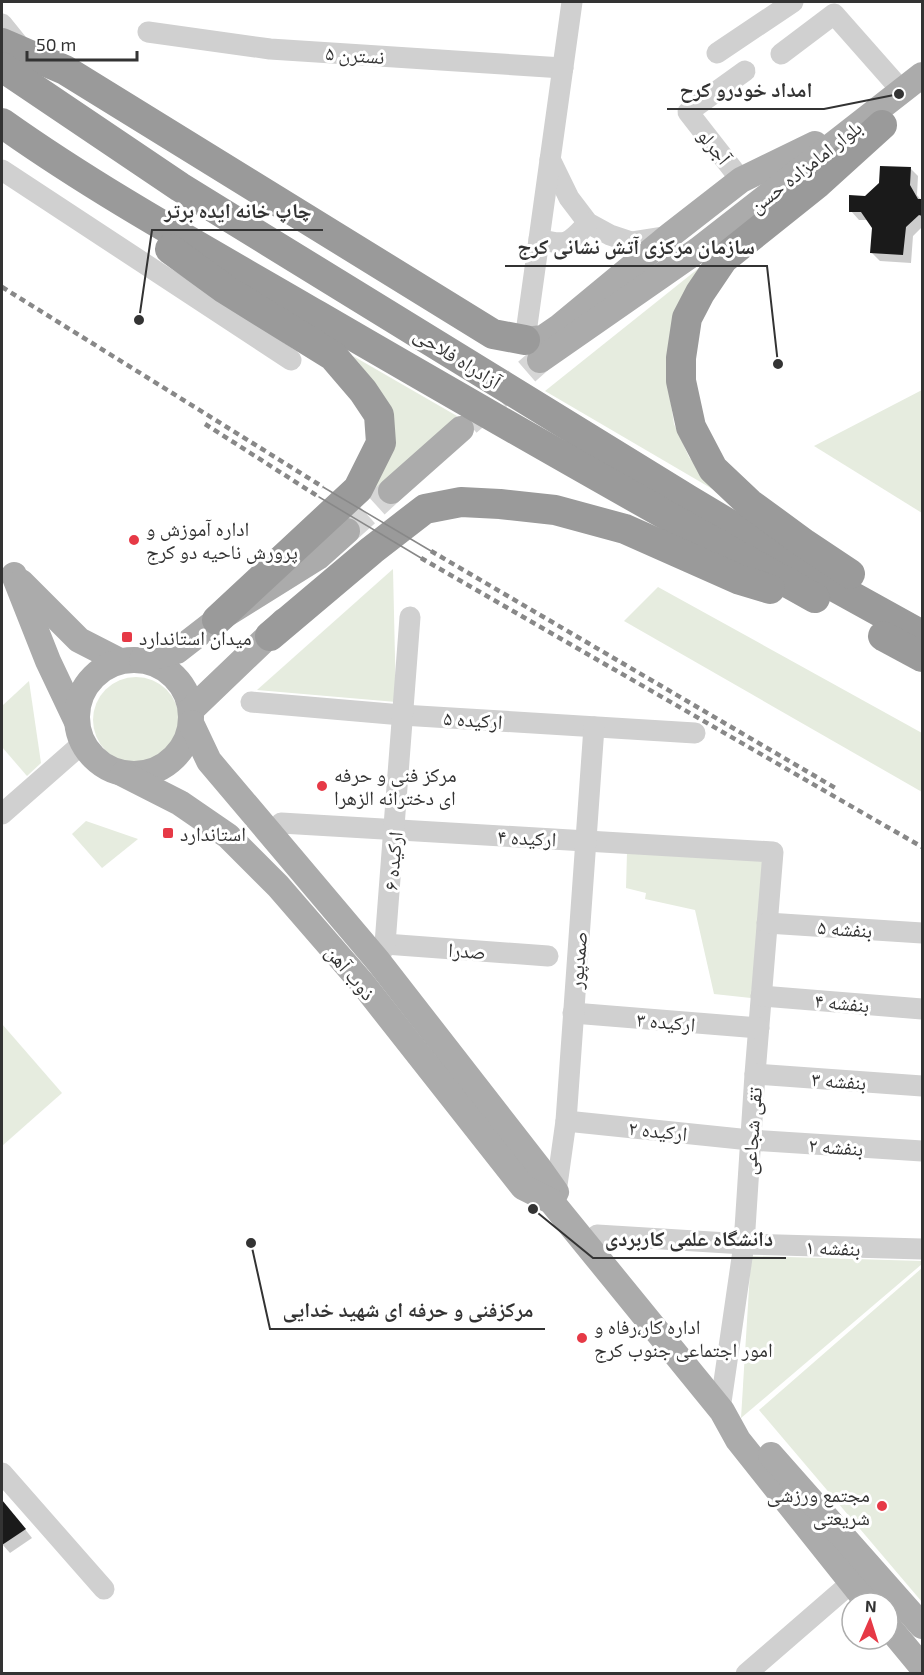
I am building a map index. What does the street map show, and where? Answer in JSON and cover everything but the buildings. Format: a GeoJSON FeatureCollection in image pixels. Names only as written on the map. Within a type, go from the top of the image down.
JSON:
{"type":"FeatureCollection","features":[{"type":"Feature","properties":{"kind":"highway"},"geometry":{"type":"LineString","coordinates":[[10,54],[65,70],[493,334],[539,358]]}},
{"type":"Feature","properties":{"kind":"highway","name":"آزادراه فلاحی"},"geometry":{"type":"LineString","coordinates":[[10,54],[180,187],[699,506],[826,582],[922,635]]}},
{"type":"Feature","properties":{"kind":"highway","name":"آزادراه فلاحی"},"geometry":{"type":"LineString","coordinates":[[2,123],[47,155],[121,200],[577,466],[922,657]]}},
{"type":"Feature","properties":{"kind":"highway"},"geometry":{"type":"LineString","coordinates":[[869,126],[818,183],[723,259],[700,293],[687,318],[683,335],[681,381],[691,427],[714,469],[749,503],[805,544],[893,602],[922,627]]}},
{"type":"Feature","properties":{"kind":"highway"},"geometry":{"type":"LineString","coordinates":[[121,200],[158,240],[225,289],[333,356],[363,391],[379,415],[381,443],[358,489],[217,621]]}},
{"type":"Feature","properties":{"kind":"highway"},"geometry":{"type":"LineString","coordinates":[[270,636],[372,550],[425,509],[461,502],[555,510],[625,529],[740,580],[831,608]]}},
{"type":"Feature","properties":{"kind":"main road","name":"بلوار امامزاده حسن"},"geometry":{"type":"LineString","coordinates":[[539,358],[752,218],[912,92],[922,75]]}},
{"type":"Feature","properties":{"kind":"main road"},"geometry":{"type":"LineString","coordinates":[[539,358],[543,338],[741,180],[825,139],[869,126]]}},
{"type":"Feature","properties":{"kind":"main road"},"geometry":{"type":"LineString","coordinates":[[398,496],[466,434]]}},
{"type":"Feature","properties":{"kind":"main road"},"geometry":{"type":"LineString","coordinates":[[79,732],[78,700],[87,682],[102,669],[131,660],[177,651],[217,621],[318,557],[357,536],[315,589],[191,716]]}},
{"type":"Feature","properties":{"kind":"main road"},"geometry":{"type":"LineString","coordinates":[[8,569],[80,640],[131,660],[160,665],[175,677],[186,692],[191,716],[187,741],[176,757],[160,769],[142,775],[123,774],[105,767],[90,755],[8,569]]}},
{"type":"Feature","properties":{"kind":"main road","name":"ذوب آهن"},"geometry":{"type":"LineString","coordinates":[[191,716],[208,761],[381,952],[553,1196],[721,1410],[738,1440],[858,1591]]}},
{"type":"Feature","properties":{"kind":"main road","name":"ذوب آهن"},"geometry":{"type":"LineString","coordinates":[[123,774],[180,803],[228,836],[278,886],[363,984],[523,1187],[553,1196]]}},
{"type":"Feature","properties":{"kind":"main road"},"geometry":{"type":"LineString","coordinates":[[363,984],[381,952]]}},
{"type":"Feature","properties":{"kind":"main road","name":"ذوب آهن"},"geometry":{"type":"LineString","coordinates":[[721,1410],[748,1429],[922,1626]]}},
{"type":"Feature","properties":{"kind":"main road"},"geometry":{"type":"LineString","coordinates":[[900,1640],[922,1667]]}},
{"type":"Feature","properties":{"kind":"street"},"geometry":{"type":"LineString","coordinates":[[539,358],[539,239],[572,2]]}},
{"type":"Feature","properties":{"kind":"street"},"geometry":{"type":"LineString","coordinates":[[717,53],[793,2]]}},
{"type":"Feature","properties":{"kind":"street"},"geometry":{"type":"LineString","coordinates":[[781,54],[834,14],[912,92]]}},
{"type":"Feature","properties":{"kind":"street"},"geometry":{"type":"LineString","coordinates":[[2,24],[10,54]]}},
{"type":"Feature","properties":{"kind":"street","name":"نسترن ۵"},"geometry":{"type":"LineString","coordinates":[[148,32],[270,49],[563,68]]}},
{"type":"Feature","properties":{"kind":"street","name":"آجرلو"},"geometry":{"type":"LineString","coordinates":[[741,180],[688,112],[745,71]]}},
{"type":"Feature","properties":{"kind":"street"},"geometry":{"type":"LineString","coordinates":[[550,159],[569,198],[588,223],[631,243],[669,236]]}},
{"type":"Feature","properties":{"kind":"street"},"geometry":{"type":"LineString","coordinates":[[2,170],[291,360]]}},
{"type":"Feature","properties":{"kind":"street"},"geometry":{"type":"LineString","coordinates":[[539,239],[556,243],[570,242],[588,223]]}},
{"type":"Feature","properties":{"kind":"street","name":"ارکیده ۶"},"geometry":{"type":"LineString","coordinates":[[381,952],[394,830],[410,616]]}},
{"type":"Feature","properties":{"kind":"street","name":"ارکیده ۵"},"geometry":{"type":"LineString","coordinates":[[251,702],[402,715],[695,733]]}},
{"type":"Feature","properties":{"kind":"street","name":"صمدپور"},"geometry":{"type":"LineString","coordinates":[[553,1196],[566,1121],[594,727]]}},
{"type":"Feature","properties":{"kind":"street"},"geometry":{"type":"LineString","coordinates":[[2,814],[79,732]]}},
{"type":"Feature","properties":{"kind":"street","name":"ارکیده ۴"},"geometry":{"type":"LineString","coordinates":[[281,823],[773,852]]}},
{"type":"Feature","properties":{"kind":"street","name":"تقی شجاعی"},"geometry":{"type":"LineString","coordinates":[[721,1410],[744,1244],[773,852]]}},
{"type":"Feature","properties":{"kind":"street","name":"بنفشه ۵"},"geometry":{"type":"LineString","coordinates":[[767,923],[922,933]]}},
{"type":"Feature","properties":{"kind":"street","name":"صدرا"},"geometry":{"type":"LineString","coordinates":[[381,952],[548,956]]}},
{"type":"Feature","properties":{"kind":"street","name":"بنفشه ۴"},"geometry":{"type":"LineString","coordinates":[[761,996],[922,1009]]}},
{"type":"Feature","properties":{"kind":"street","name":"ارکیده ۳"},"geometry":{"type":"LineString","coordinates":[[573,1013],[759,1028]]}},
{"type":"Feature","properties":{"kind":"street","name":"بنفشه ۳"},"geometry":{"type":"LineString","coordinates":[[755,1074],[922,1086]]}},
{"type":"Feature","properties":{"kind":"street","name":"ارکیده ۲"},"geometry":{"type":"LineString","coordinates":[[566,1121],[750,1140]]}},
{"type":"Feature","properties":{"kind":"street","name":"بنفشه ۲"},"geometry":{"type":"LineString","coordinates":[[750,1140],[922,1151]]}},
{"type":"Feature","properties":{"kind":"street","name":"بنفشه ۱"},"geometry":{"type":"LineString","coordinates":[[597,1235],[744,1244],[922,1250]]}},
{"type":"Feature","properties":{"kind":"street"},"geometry":{"type":"LineString","coordinates":[[2,1473],[104,1589]]}},
{"type":"Feature","properties":{"kind":"street"},"geometry":{"type":"LineString","coordinates":[[746,1674],[851,1583]]}},
{"type":"Feature","properties":{"kind":"shaded area"},"geometry":{"type":"Polygon","coordinates":[[[709,260],[667,378],[674,424],[689,457],[721,494],[545,391],[709,260]]]}},
{"type":"Feature","properties":{"kind":"shaded area"},"geometry":{"type":"Polygon","coordinates":[[[353,356],[457,416],[376,490],[371,484],[370,377],[353,356]]]}},
{"type":"Feature","properties":{"kind":"shaded area"},"geometry":{"type":"Polygon","coordinates":[[[922,390],[922,513],[814,446],[922,390]]]}},
{"type":"Feature","properties":{"kind":"shaded area"},"geometry":{"type":"Polygon","coordinates":[[[393,569],[396,702],[257,690],[393,569]]]}},
{"type":"Feature","properties":{"kind":"shaded area"},"geometry":{"type":"Polygon","coordinates":[[[658,587],[922,733],[922,792],[624,621],[658,587]]]}},
{"type":"Feature","properties":{"kind":"shaded area"},"geometry":{"type":"Polygon","coordinates":[[[136,677],[160,684],[172,696],[179,720],[172,744],[160,756],[136,763],[112,756],[100,744],[93,720],[100,696],[112,684],[136,677]]]}},
{"type":"Feature","properties":{"kind":"shaded area"},"geometry":{"type":"Polygon","coordinates":[[[29,681],[41,763],[27,776],[2,747],[2,706],[29,681]]]}},
{"type":"Feature","properties":{"kind":"shaded area"},"geometry":{"type":"Polygon","coordinates":[[[86,821],[138,839],[102,868],[72,834],[86,821]]]}},
{"type":"Feature","properties":{"kind":"shaded area"},"geometry":{"type":"Polygon","coordinates":[[[627,852],[765,859],[751,998],[714,994],[695,910],[645,899],[646,893],[626,888],[627,852]]]}},
{"type":"Feature","properties":{"kind":"shaded area"},"geometry":{"type":"Polygon","coordinates":[[[2,1024],[62,1093],[2,1146],[2,1024]]]}},
{"type":"Feature","properties":{"kind":"shaded area"},"geometry":{"type":"Polygon","coordinates":[[[751,1256],[922,1261],[922,1264],[741,1418],[751,1256]]]}},
{"type":"Feature","properties":{"kind":"shaded area","name":"مجتمع ورزشی شریعتی"},"geometry":{"type":"Polygon","coordinates":[[[922,1268],[922,1602],[759,1410],[922,1268]]]}},
{"type":"Feature","properties":{"kind":"tunnel"},"geometry":{"type":"LineString","coordinates":[[468,423],[540,360]]}},
{"type":"Feature","properties":{"kind":"tunnel"},"geometry":{"type":"LineString","coordinates":[[347,531],[391,491]]}},
{"type":"Feature","properties":{"kind":"tram line"},"geometry":{"type":"LineString","coordinates":[[323,487],[431,551]]}},
{"type":"Feature","properties":{"kind":"tram line"},"geometry":{"type":"LineString","coordinates":[[319,497],[421,558]]}},
{"type":"Feature","properties":{"kind":"railway"},"geometry":{"type":"LineString","coordinates":[[2,287],[323,487]]}},
{"type":"Feature","properties":{"kind":"railway"},"geometry":{"type":"LineString","coordinates":[[205,424],[319,497]]}},
{"type":"Feature","properties":{"kind":"railway"},"geometry":{"type":"LineString","coordinates":[[431,551],[837,789]]}},
{"type":"Feature","properties":{"kind":"railway"},"geometry":{"type":"LineString","coordinates":[[421,558],[922,847]]}},
{"type":"Feature","properties":{"kind":"place","name":"امداد خودرو کرح"},"geometry":{"type":"Point","coordinates":[899,94]}},
{"type":"Feature","properties":{"kind":"place","name":"چاپ خانه ایده برتر"},"geometry":{"type":"Point","coordinates":[139,320]}},
{"type":"Feature","properties":{"kind":"place","name":"سازمان مرکزی آتش نشانی کرج"},"geometry":{"type":"Point","coordinates":[778,364]}},
{"type":"Feature","properties":{"kind":"place","name":"اداره آموزش و پرورش ناحیه دو کرج"},"geometry":{"type":"Point","coordinates":[134,540]}},
{"type":"Feature","properties":{"kind":"place","name":"میدان استاندارد"},"geometry":{"type":"Point","coordinates":[127,637]}},
{"type":"Feature","properties":{"kind":"place","name":"مرکز فنی و حرفه ای دخترانه الزهرا"},"geometry":{"type":"Point","coordinates":[322,786]}},
{"type":"Feature","properties":{"kind":"place","name":"استاندارد"},"geometry":{"type":"Point","coordinates":[168,833]}},
{"type":"Feature","properties":{"kind":"place","name":"دانشگاه علمی کاربردی"},"geometry":{"type":"Point","coordinates":[533,1209]}},
{"type":"Feature","properties":{"kind":"place","name":"مرکزفنی و حرفه ای شهید خدایی"},"geometry":{"type":"Point","coordinates":[251,1243]}},
{"type":"Feature","properties":{"kind":"place","name":"اداره کار،رفاه و امور اجتماعی جنوب کرج"},"geometry":{"type":"Point","coordinates":[582,1338]}},
{"type":"Feature","properties":{"kind":"place","name":"مجتمع ورزشی شریعتی"},"geometry":{"type":"Point","coordinates":[882,1506]}}]}
